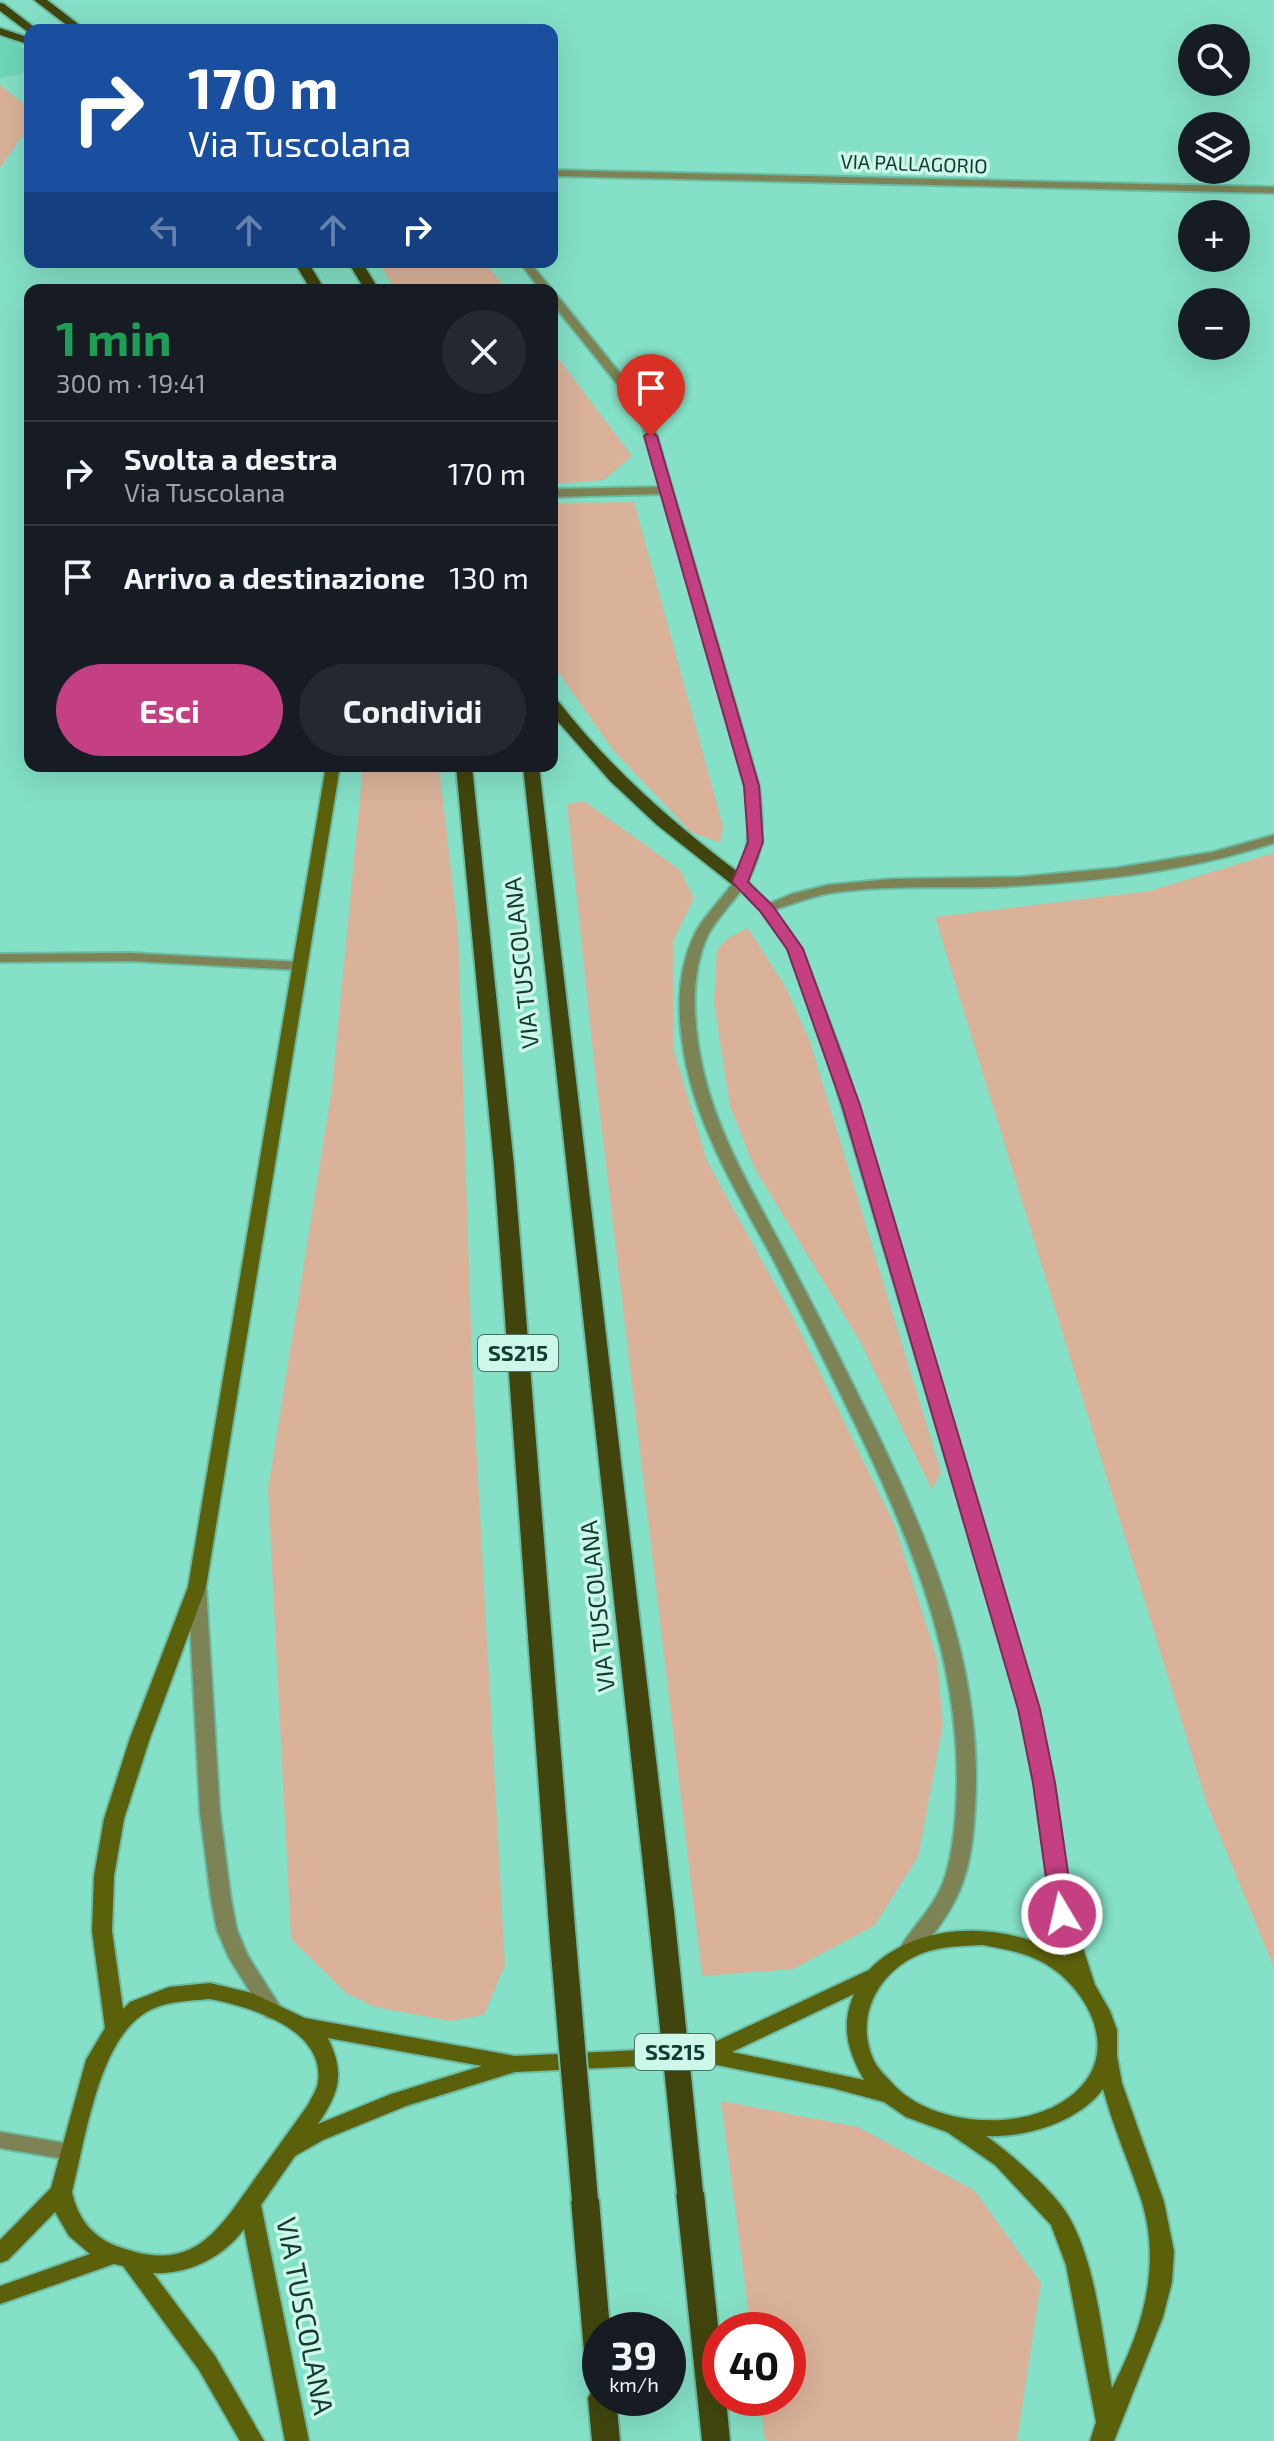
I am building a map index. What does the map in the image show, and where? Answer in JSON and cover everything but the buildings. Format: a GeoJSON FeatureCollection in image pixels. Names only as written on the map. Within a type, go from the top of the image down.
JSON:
{"type":"FeatureCollection","features":[{"type":"Feature","properties":{"kind":"main road"},"geometry":{"type":"LineString","coordinates":[[40,0],[72,24]]}},
{"type":"Feature","properties":{"kind":"main road"},"geometry":{"type":"LineString","coordinates":[[0,6],[24,24]]}},
{"type":"Feature","properties":{"kind":"main road"},"geometry":{"type":"LineString","coordinates":[[0,31],[24,40]]}},
{"type":"Feature","properties":{"kind":"main road"},"geometry":{"type":"LineString","coordinates":[[558,712],[578,740],[626,791],[740,882]]}},
{"type":"Feature","properties":{"kind":"main road","name":"VIA TUSCOLANA"},"geometry":{"type":"LineString","coordinates":[[465,772],[504,1166],[595,2312]]}},
{"type":"Feature","properties":{"kind":"main road","name":"VIA TUSCOLANA"},"geometry":{"type":"LineString","coordinates":[[532,772],[661,1912],[716,2441]]}},
{"type":"Feature","properties":{"kind":"main road"},"geometry":{"type":"LineString","coordinates":[[604,2416],[606,2441]]}},
{"type":"Feature","properties":{"kind":"street","name":"VIA PALLAGORIO"},"geometry":{"type":"LineString","coordinates":[[558,173],[1274,190]]}},
{"type":"Feature","properties":{"kind":"street"},"geometry":{"type":"LineString","coordinates":[[529,268],[542,284]]}},
{"type":"Feature","properties":{"kind":"street"},"geometry":{"type":"LineString","coordinates":[[558,303],[643,409],[752,786],[755,842],[740,882],[705,926],[690,965],[687,1000],[697,1078],[713,1128],[734,1172],[819,1331],[908,1517],[948,1626],[965,1704],[969,1743],[959,1866],[941,1913],[908,1951]]}},
{"type":"Feature","properties":{"kind":"street"},"geometry":{"type":"LineString","coordinates":[[558,493],[665,490]]}},
{"type":"Feature","properties":{"kind":"street"},"geometry":{"type":"LineString","coordinates":[[115,2028],[102,1931],[104,1876],[114,1819],[140,1738],[197,1587],[333,772]]}},
{"type":"Feature","properties":{"kind":"street"},"geometry":{"type":"LineString","coordinates":[[766,908],[796,895],[872,883],[1019,881],[1143,867],[1245,849],[1274,839]]}},
{"type":"Feature","properties":{"kind":"street"},"geometry":{"type":"LineString","coordinates":[[740,882],[785,931],[802,965],[867,1158],[1029,1709],[1044,1783],[1062,1914],[1085,1984],[1100,2006],[1108,2031],[1110,2085],[1155,2210],[1163,2253],[1156,2298],[1140,2349],[1104,2430]]}},
{"type":"Feature","properties":{"kind":"street"},"geometry":{"type":"LineString","coordinates":[[0,958],[131,957],[300,966]]}},
{"type":"Feature","properties":{"kind":"street"},"geometry":{"type":"LineString","coordinates":[[197,1587],[210,1813],[221,1899],[227,1930],[239,1958],[273,2011]]}},
{"type":"Feature","properties":{"kind":"street"},"geometry":{"type":"LineString","coordinates":[[1085,1984],[1057,1961],[1022,1945],[996,1940],[944,1940],[908,1951],[874,1976],[860,1998],[854,2023],[858,2049],[871,2074],[891,2096],[919,2114],[951,2125],[986,2129],[1020,2127],[1053,2117],[1079,2101],[1097,2079],[1107,2054]]}},
{"type":"Feature","properties":{"kind":"street"},"geometry":{"type":"LineString","coordinates":[[707,2055],[874,1976]]}},
{"type":"Feature","properties":{"kind":"street"},"geometry":{"type":"LineString","coordinates":[[210,1991],[245,1998],[301,2025],[319,2041],[327,2059],[329,2084],[316,2110],[226,2237],[200,2255],[169,2265],[123,2258],[94,2246],[77,2230],[66,2214],[61,2192],[96,2060],[115,2028],[137,2008],[169,1995],[210,1991]]}},
{"type":"Feature","properties":{"kind":"street"},"geometry":{"type":"LineString","coordinates":[[301,2025],[515,2064],[707,2055],[832,2080],[891,2096]]}},
{"type":"Feature","properties":{"kind":"street"},"geometry":{"type":"LineString","coordinates":[[287,2152],[309,2137],[407,2096],[515,2064]]}},
{"type":"Feature","properties":{"kind":"street"},"geometry":{"type":"LineString","coordinates":[[951,2125],[1003,2159],[1060,2220],[1077,2265],[1104,2430]]}},
{"type":"Feature","properties":{"kind":"street"},"geometry":{"type":"LineString","coordinates":[[0,2140],[70,2152]]}},
{"type":"Feature","properties":{"kind":"street"},"geometry":{"type":"LineString","coordinates":[[0,2254],[61,2192]]}},
{"type":"Feature","properties":{"kind":"street","name":"VIA TUSCOLANA"},"geometry":{"type":"LineString","coordinates":[[250,2204],[295,2432]]}},
{"type":"Feature","properties":{"kind":"street"},"geometry":{"type":"LineString","coordinates":[[0,2295],[123,2258]]}},
{"type":"Feature","properties":{"kind":"street"},"geometry":{"type":"LineString","coordinates":[[123,2258],[207,2363],[252,2441]]}},
{"type":"Feature","properties":{"kind":"shaded area"},"geometry":{"type":"Polygon","coordinates":[[[0,32],[24,48],[24,73],[0,78],[0,32]]]}},
{"type":"Feature","properties":{"kind":"shaded area"},"geometry":{"type":"Polygon","coordinates":[[[0,85],[24,104],[24,134],[0,168],[0,85]]]}},
{"type":"Feature","properties":{"kind":"shaded area"},"geometry":{"type":"Polygon","coordinates":[[[382,268],[490,268],[502,284],[392,284],[382,268]]]}},
{"type":"Feature","properties":{"kind":"shaded area"},"geometry":{"type":"Polygon","coordinates":[[[558,358],[632,456],[604,480],[558,484],[558,358]]]}},
{"type":"Feature","properties":{"kind":"shaded area"},"geometry":{"type":"Polygon","coordinates":[[[634,502],[723,826],[720,843],[691,832],[613,750],[558,672],[558,503],[634,502]]]}},
{"type":"Feature","properties":{"kind":"shaded area"},"geometry":{"type":"Polygon","coordinates":[[[362,772],[440,772],[458,931],[473,1389],[505,1965],[484,2015],[450,2021],[375,2007],[346,1993],[291,1939],[268,1489],[332,1088],[362,772]]]}},
{"type":"Feature","properties":{"kind":"shaded area"},"geometry":{"type":"Polygon","coordinates":[[[584,801],[680,870],[694,898],[673,941],[673,1048],[707,1161],[793,1317],[895,1526],[937,1659],[943,1725],[918,1857],[874,1926],[793,1969],[702,1976],[596,1080],[567,804],[584,801]]]}},
{"type":"Feature","properties":{"kind":"shaded area"},"geometry":{"type":"Polygon","coordinates":[[[1274,853],[1274,1968],[1207,1804],[935,917],[1150,891],[1274,853]]]}},
{"type":"Feature","properties":{"kind":"shaded area"},"geometry":{"type":"Polygon","coordinates":[[[748,928],[786,988],[810,1042],[941,1472],[932,1490],[861,1343],[755,1169],[730,1106],[714,1003],[717,950],[728,938],[748,928]]]}},
{"type":"Feature","properties":{"kind":"shaded area"},"geometry":{"type":"Polygon","coordinates":[[[721,2101],[858,2127],[975,2191],[1041,2283],[1017,2441],[765,2441],[762,2416],[806,2416],[806,2312],[749,2312],[721,2101]]]}},
{"type":"Feature","properties":{"kind":"route"},"geometry":{"type":"LineString","coordinates":[[651,436],[752,786],[755,842],[740,882],[785,931],[795,949],[851,1105],[1029,1709],[1044,1783],[1062,1914]]}}]}
